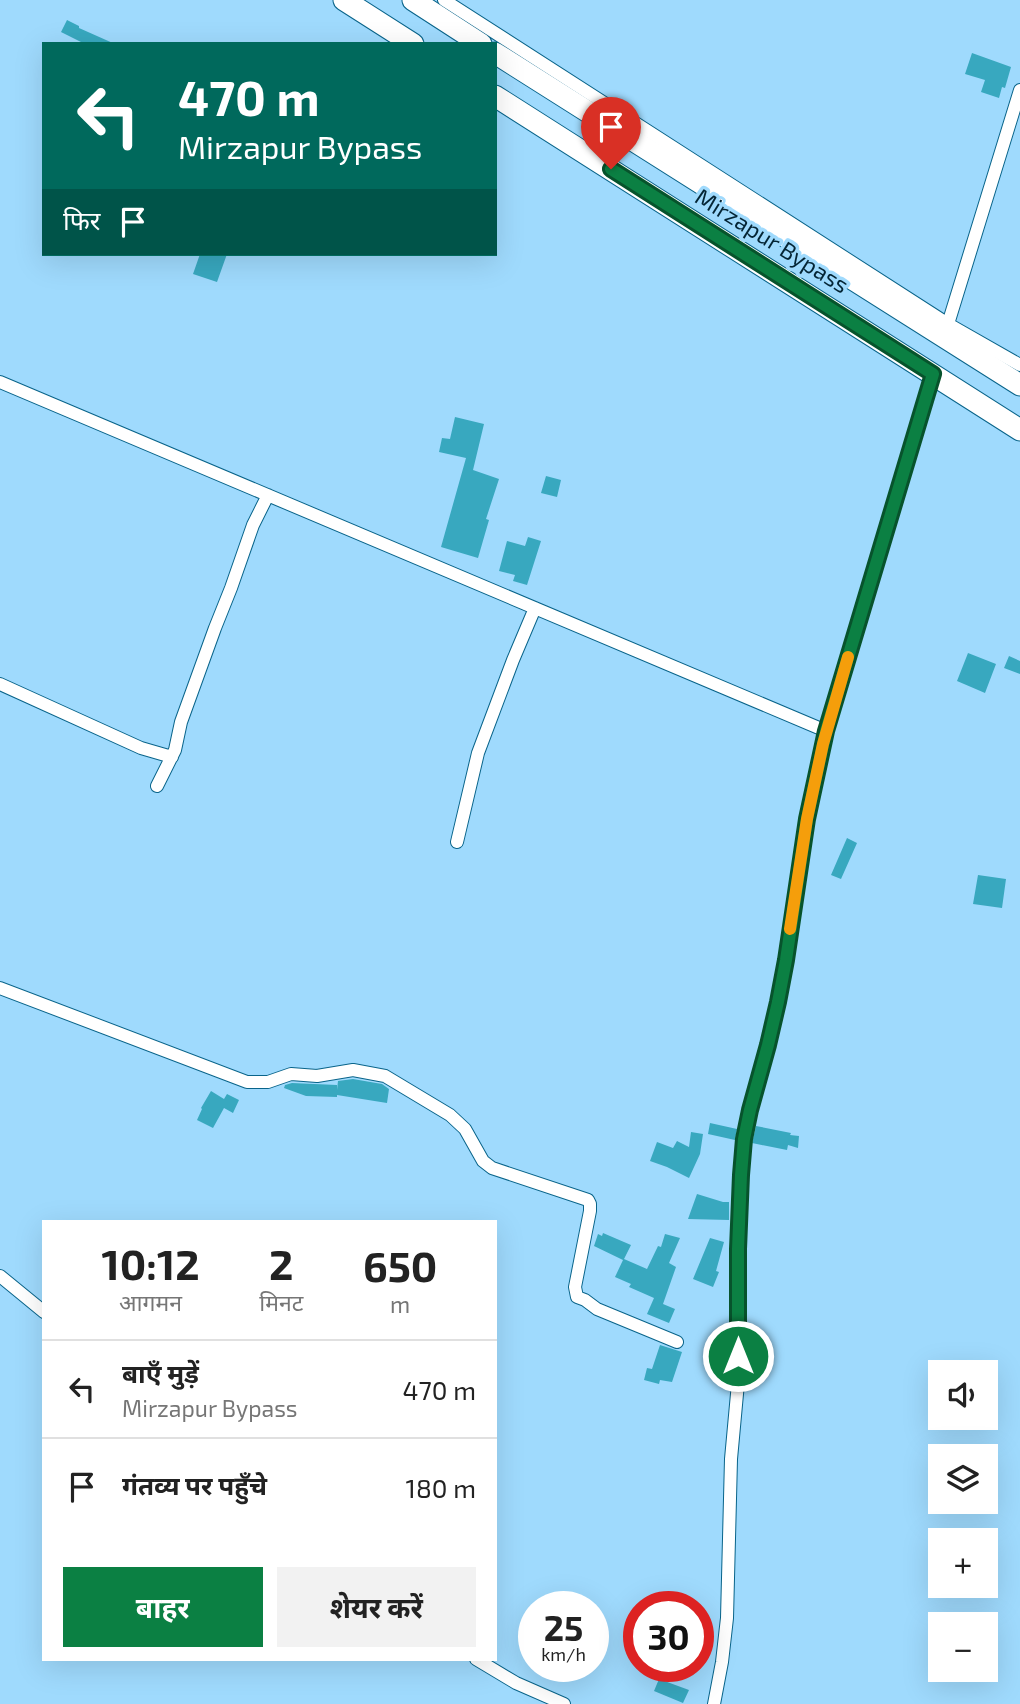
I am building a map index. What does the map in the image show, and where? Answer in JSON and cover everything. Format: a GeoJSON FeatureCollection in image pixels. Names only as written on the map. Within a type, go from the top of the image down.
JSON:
{"type":"FeatureCollection","features":[{"type":"Feature","properties":{"kind":"highway"},"geometry":{"type":"LineString","coordinates":[[344,0],[410,42]]}},
{"type":"Feature","properties":{"kind":"highway"},"geometry":{"type":"LineString","coordinates":[[413,0],[478,42]]}},
{"type":"Feature","properties":{"kind":"highway"},"geometry":{"type":"LineString","coordinates":[[497,54],[1020,385]]}},
{"type":"Feature","properties":{"kind":"highway","name":"Mirzapur Bypass"},"geometry":{"type":"LineString","coordinates":[[497,97],[1020,429]]}},
{"type":"Feature","properties":{"kind":"street"},"geometry":{"type":"LineString","coordinates":[[444,0],[948,324],[1020,365]]}},
{"type":"Feature","properties":{"kind":"street"},"geometry":{"type":"LineString","coordinates":[[948,324],[1020,90]]}},
{"type":"Feature","properties":{"kind":"street"},"geometry":{"type":"LineString","coordinates":[[714,1704],[727,1618],[732,1460],[738,1383],[738,1249],[744,1139],[778,1002],[807,819],[826,731],[933,374]]}},
{"type":"Feature","properties":{"kind":"street"},"geometry":{"type":"LineString","coordinates":[[0,382],[826,731]]}},
{"type":"Feature","properties":{"kind":"street"},"geometry":{"type":"LineString","coordinates":[[157,786],[175,750],[181,722],[253,525],[268,495]]}},
{"type":"Feature","properties":{"kind":"street"},"geometry":{"type":"LineString","coordinates":[[457,842],[478,753],[535,608]]}},
{"type":"Feature","properties":{"kind":"street"},"geometry":{"type":"LineString","coordinates":[[0,684],[141,748],[172,757]]}},
{"type":"Feature","properties":{"kind":"street"},"geometry":{"type":"LineString","coordinates":[[0,988],[247,1082],[268,1082],[291,1074],[317,1076],[352,1070],[386,1076],[440,1108],[458,1122],[470,1136],[483,1161],[492,1168],[588,1200],[590,1211],[575,1287],[577,1297],[597,1309],[677,1342]]}},
{"type":"Feature","properties":{"kind":"street"},"geometry":{"type":"LineString","coordinates":[[0,1276],[42,1309]]}},
{"type":"Feature","properties":{"kind":"street"},"geometry":{"type":"LineString","coordinates":[[479,1661],[516,1683],[565,1704]]}},
{"type":"Feature","properties":{"kind":"building"},"geometry":{"type":"Polygon","coordinates":[[[67,20],[110,42],[81,42],[61,32],[67,20]]]}},
{"type":"Feature","properties":{"kind":"building"},"geometry":{"type":"Polygon","coordinates":[[[972,53],[1011,67],[999,98],[981,92],[985,80],[965,74],[972,53]]]}},
{"type":"Feature","properties":{"kind":"building"},"geometry":{"type":"Polygon","coordinates":[[[199,256],[226,256],[217,282],[193,274],[199,256]]]}},
{"type":"Feature","properties":{"kind":"building"},"geometry":{"type":"Polygon","coordinates":[[[455,417],[484,424],[473,470],[499,479],[486,519],[489,520],[478,558],[441,547],[466,458],[439,452],[442,438],[450,439],[455,417]]]}},
{"type":"Feature","properties":{"kind":"building"},"geometry":{"type":"Polygon","coordinates":[[[546,476],[561,480],[557,497],[541,493],[546,476]]]}},
{"type":"Feature","properties":{"kind":"building"},"geometry":{"type":"Polygon","coordinates":[[[528,537],[541,541],[527,585],[513,581],[515,575],[499,571],[507,541],[525,546],[528,537]]]}},
{"type":"Feature","properties":{"kind":"building"},"geometry":{"type":"Polygon","coordinates":[[[968,653],[996,664],[985,693],[957,681],[968,653]]]}},
{"type":"Feature","properties":{"kind":"building"},"geometry":{"type":"Polygon","coordinates":[[[1009,656],[1020,661],[1020,674],[1004,668],[1009,656]]]}},
{"type":"Feature","properties":{"kind":"building"},"geometry":{"type":"Polygon","coordinates":[[[847,838],[857,843],[841,879],[831,875],[847,838]]]}},
{"type":"Feature","properties":{"kind":"building"},"geometry":{"type":"Polygon","coordinates":[[[978,875],[1006,879],[1002,908],[973,904],[978,875]]]}},
{"type":"Feature","properties":{"kind":"building"},"geometry":{"type":"Polygon","coordinates":[[[353,1079],[382,1084],[389,1089],[387,1103],[337,1095],[306,1096],[284,1088],[292,1083],[337,1085],[337,1090],[338,1081],[353,1079]]]}},
{"type":"Feature","properties":{"kind":"building"},"geometry":{"type":"Polygon","coordinates":[[[211,1091],[224,1099],[227,1094],[239,1100],[233,1113],[224,1108],[213,1128],[197,1120],[211,1091]]]}},
{"type":"Feature","properties":{"kind":"building"},"geometry":{"type":"Polygon","coordinates":[[[710,1123],[737,1129],[735,1140],[708,1134],[710,1123]]]}},
{"type":"Feature","properties":{"kind":"building"},"geometry":{"type":"Polygon","coordinates":[[[756,1126],[799,1136],[798,1148],[788,1145],[787,1150],[752,1143],[756,1126]]]}},
{"type":"Feature","properties":{"kind":"building"},"geometry":{"type":"Polygon","coordinates":[[[691,1132],[703,1134],[700,1154],[689,1178],[650,1161],[657,1142],[673,1148],[677,1141],[689,1147],[691,1132]]]}},
{"type":"Feature","properties":{"kind":"building"},"geometry":{"type":"Polygon","coordinates":[[[697,1194],[729,1202],[729,1220],[688,1219],[697,1194]]]}},
{"type":"Feature","properties":{"kind":"building"},"geometry":{"type":"Polygon","coordinates":[[[603,1233],[631,1245],[624,1259],[647,1269],[658,1246],[661,1247],[665,1234],[680,1238],[669,1263],[676,1267],[663,1304],[675,1309],[669,1323],[647,1314],[654,1298],[629,1287],[631,1284],[615,1277],[623,1260],[594,1246],[598,1234],[602,1236],[603,1233]]]}},
{"type":"Feature","properties":{"kind":"building"},"geometry":{"type":"Polygon","coordinates":[[[710,1238],[724,1242],[716,1271],[719,1272],[713,1287],[693,1279],[710,1238]]]}},
{"type":"Feature","properties":{"kind":"building"},"geometry":{"type":"Polygon","coordinates":[[[660,1345],[682,1352],[672,1382],[660,1380],[659,1384],[644,1380],[647,1368],[652,1369],[660,1345]]]}},
{"type":"Feature","properties":{"kind":"building"},"geometry":{"type":"Polygon","coordinates":[[[658,1682],[667,1682],[689,1690],[683,1703],[654,1691],[658,1682]]]}},
{"type":"Feature","properties":{"kind":"slow traffic"},"geometry":{"type":"LineString","coordinates":[[790,929],[807,819],[826,731],[848,657]]}},
{"type":"Feature","properties":{"kind":"route"},"geometry":{"type":"LineString","coordinates":[[611,169],[933,374],[826,731],[807,819],[778,1002],[744,1139],[738,1249],[738,1356]]}}]}
